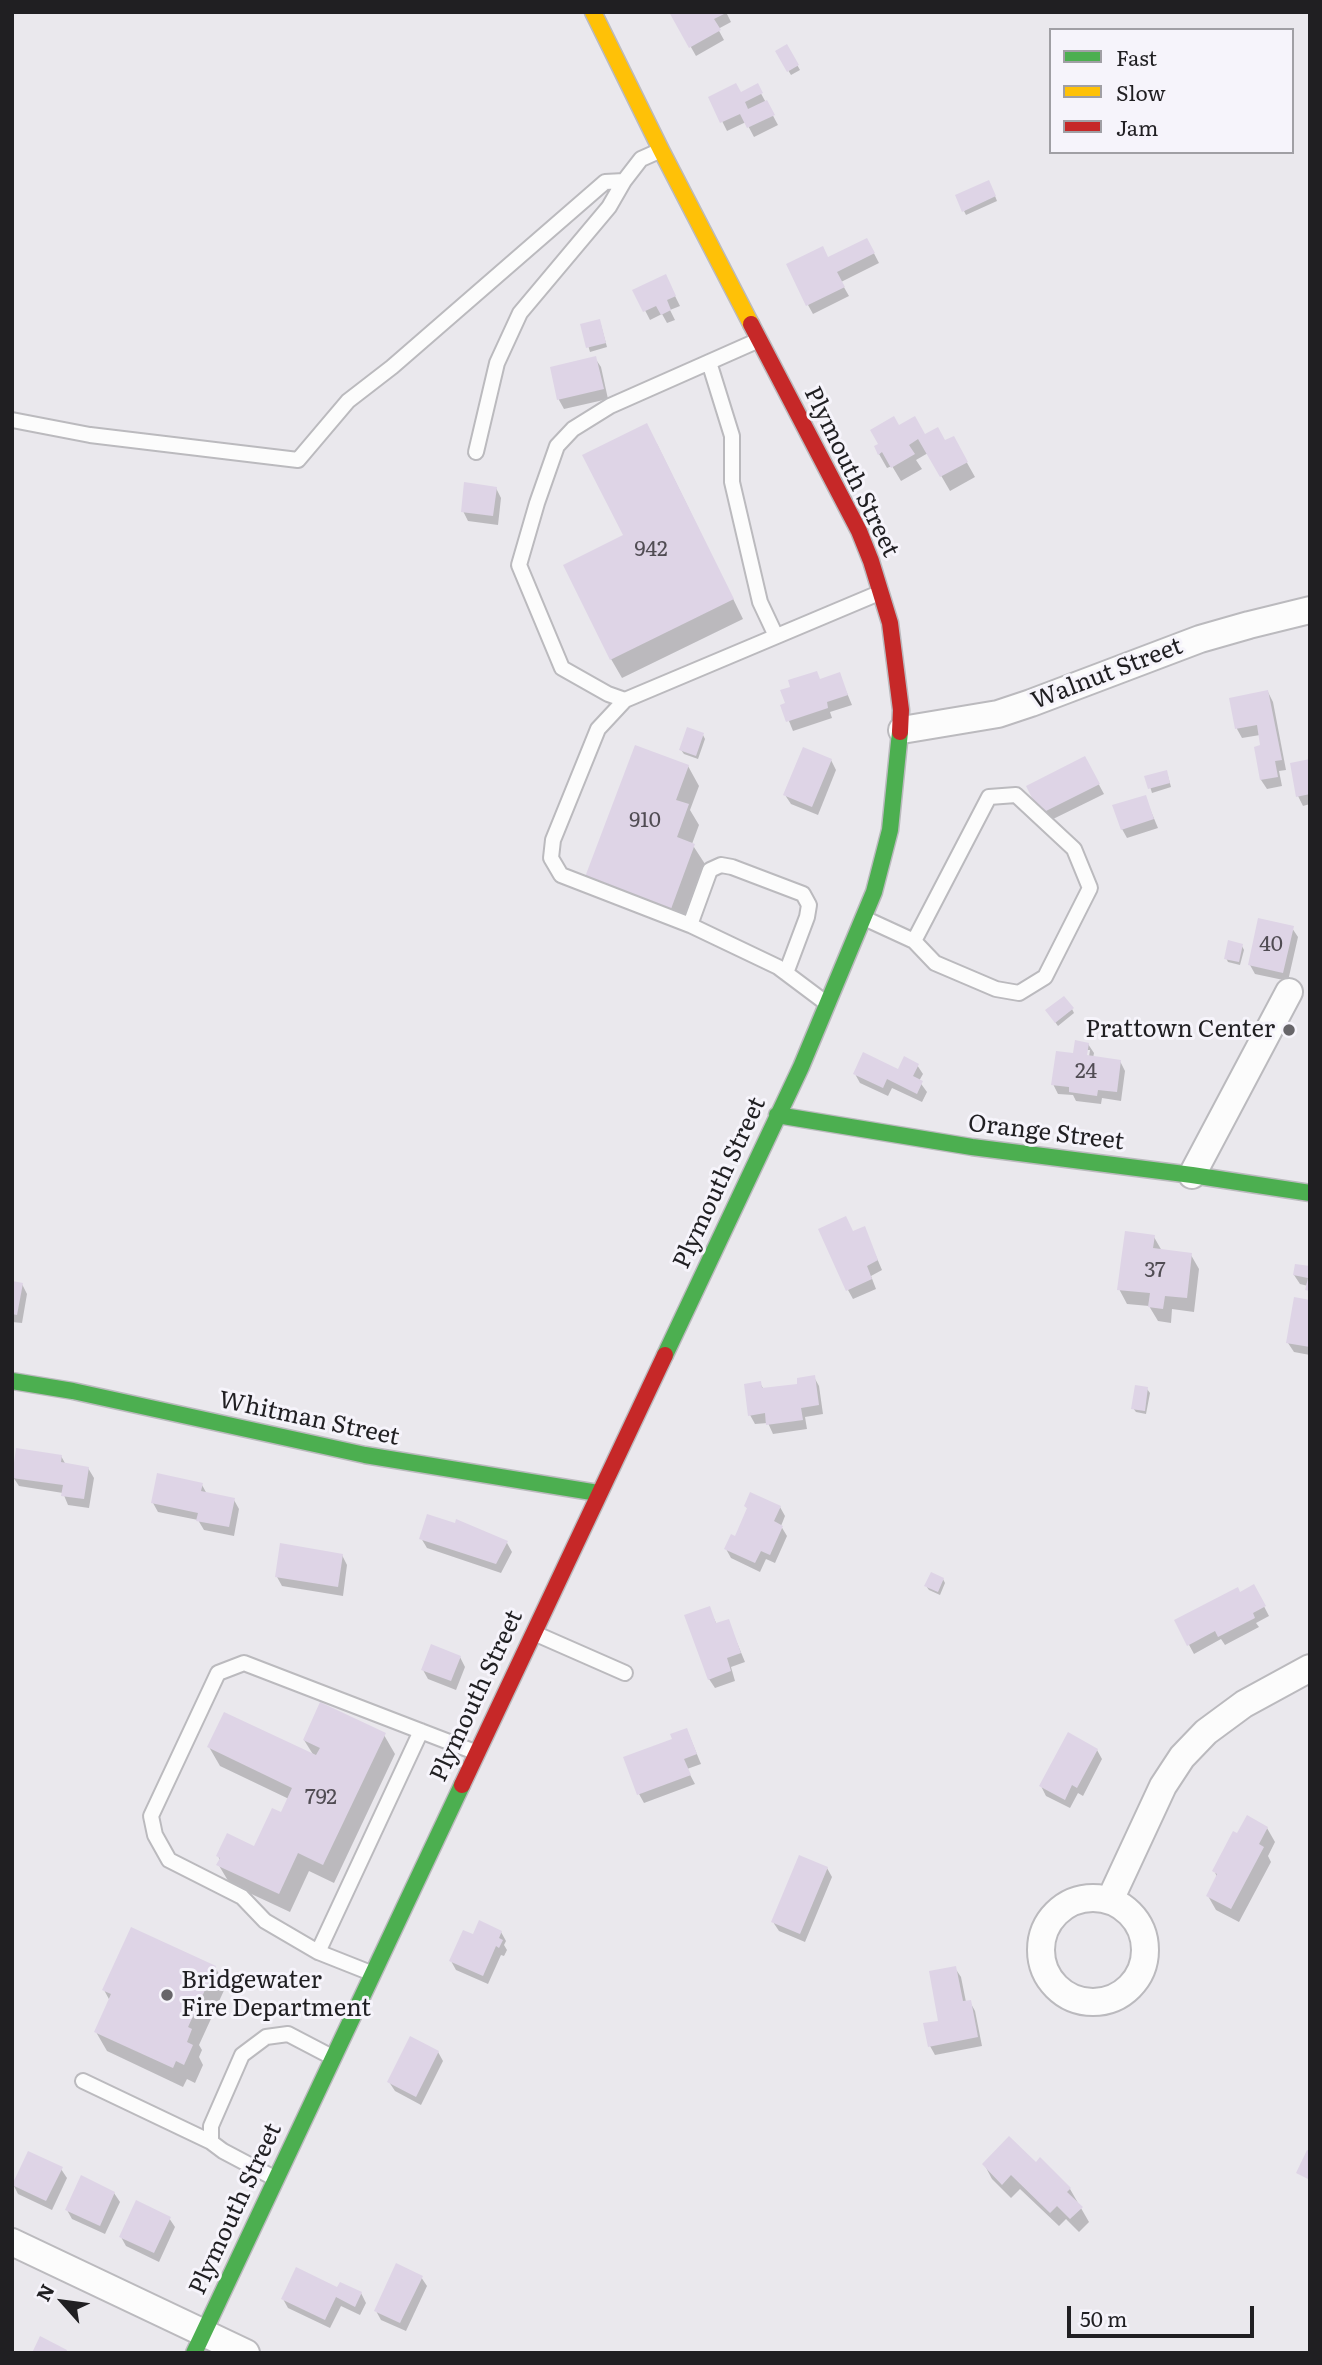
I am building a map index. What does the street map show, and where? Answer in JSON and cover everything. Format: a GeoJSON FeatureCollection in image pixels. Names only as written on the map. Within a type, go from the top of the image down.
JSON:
{"type":"FeatureCollection","features":[{"type":"Feature","properties":{"kind":"main road","name":"Plymouth Street"},"geometry":{"type":"LineString","coordinates":[[199,2343],[801,1067],[874,892],[890,830],[902,730],[895,652],[881,592],[859,531],[661,150],[593,12]]}},
{"type":"Feature","properties":{"kind":"main road","name":"Orange Street"},"geometry":{"type":"LineString","coordinates":[[777,1115],[972,1147],[1310,1193]]}},
{"type":"Feature","properties":{"kind":"main road","name":"Whitman Street"},"geometry":{"type":"LineString","coordinates":[[12,1381],[73,1391],[365,1455],[598,1493]]}},
{"type":"Feature","properties":{"kind":"street","name":"Walnut Street"},"geometry":{"type":"LineString","coordinates":[[902,730],[998,713],[1031,704],[1200,639],[1310,610]]}},
{"type":"Feature","properties":{"kind":"street"},"geometry":{"type":"LineString","coordinates":[[1192,1175],[1289,992]]}},
{"type":"Feature","properties":{"kind":"street"},"geometry":{"type":"LineString","coordinates":[[1110,1900],[1163,1786],[1182,1758],[1206,1732],[1244,1704],[1310,1668]]}},
{"type":"Feature","properties":{"kind":"street"},"geometry":{"type":"LineString","coordinates":[[12,2242],[199,2343],[246,2353]]}},
{"type":"Feature","properties":{"kind":"lane"},"geometry":{"type":"LineString","coordinates":[[476,453],[497,363],[520,313],[609,207],[641,159],[661,150]]}},
{"type":"Feature","properties":{"kind":"lane"},"geometry":{"type":"LineString","coordinates":[[12,420],[90,435],[298,460],[348,401],[392,367],[605,182],[624,181]]}},
{"type":"Feature","properties":{"kind":"lane"},"geometry":{"type":"LineString","coordinates":[[625,700],[608,694],[562,668],[519,565],[557,446],[573,429],[610,406],[761,339]]}},
{"type":"Feature","properties":{"kind":"lane"},"geometry":{"type":"LineString","coordinates":[[709,362],[732,436],[732,482],[757,589],[776,636]]}},
{"type":"Feature","properties":{"kind":"lane"},"geometry":{"type":"LineString","coordinates":[[827,1004],[778,967],[690,925],[561,874],[551,858],[553,840],[598,729],[625,700],[881,592]]}},
{"type":"Feature","properties":{"kind":"lane"},"geometry":{"type":"LineString","coordinates":[[863,918],[914,941],[935,963],[996,989],[1019,993],[1045,977],[1090,888],[1074,849],[1016,795],[989,797],[914,941]]}},
{"type":"Feature","properties":{"kind":"lane"},"geometry":{"type":"LineString","coordinates":[[690,925],[710,870],[721,865],[803,894],[808,905],[807,917],[786,973]]}},
{"type":"Feature","properties":{"kind":"lane"},"geometry":{"type":"LineString","coordinates":[[532,1633],[625,1673]]}},
{"type":"Feature","properties":{"kind":"lane"},"geometry":{"type":"LineString","coordinates":[[372,1973],[318,1952],[265,1921],[242,1897],[169,1860],[155,1835],[151,1816],[218,1673],[243,1662],[476,1752]]}},
{"type":"Feature","properties":{"kind":"lane"},"geometry":{"type":"LineString","coordinates":[[318,1952],[421,1731]]}},
{"type":"Feature","properties":{"kind":"lane"},"geometry":{"type":"LineString","coordinates":[[211,2142],[211,2126],[242,2055],[267,2037],[288,2034],[333,2057]]}},
{"type":"Feature","properties":{"kind":"lane"},"geometry":{"type":"LineString","coordinates":[[83,2081],[150,2111],[276,2179]]}},
{"type":"Feature","properties":{"kind":"building"},"geometry":{"type":"Polygon","coordinates":[[[669,12],[728,12],[714,19],[721,30],[689,48],[669,12]]]}},
{"type":"Feature","properties":{"kind":"building"},"geometry":{"type":"Polygon","coordinates":[[[787,44],[799,65],[787,72],[775,51],[787,44]]]}},
{"type":"Feature","properties":{"kind":"building"},"geometry":{"type":"Polygon","coordinates":[[[736,83],[741,92],[758,83],[763,93],[745,102],[748,109],[767,100],[775,115],[747,128],[740,114],[720,123],[708,97],[736,83]]]}},
{"type":"Feature","properties":{"kind":"building"},"geometry":{"type":"Polygon","coordinates":[[[989,180],[996,196],[962,212],[955,195],[989,180]]]}},
{"type":"Feature","properties":{"kind":"building"},"geometry":{"type":"Polygon","coordinates":[[[867,238],[875,253],[837,272],[845,287],[806,306],[786,264],[823,246],[828,257],[867,238]]]}},
{"type":"Feature","properties":{"kind":"building"},"geometry":{"type":"Polygon","coordinates":[[[666,274],[676,296],[667,300],[671,310],[661,315],[656,306],[643,312],[632,290],[666,274]]]}},
{"type":"Feature","properties":{"kind":"building"},"geometry":{"type":"Polygon","coordinates":[[[600,319],[606,343],[586,348],[580,324],[600,319]]]}},
{"type":"Feature","properties":{"kind":"building"},"geometry":{"type":"Polygon","coordinates":[[[596,356],[604,389],[557,400],[550,367],[596,356]]]}},
{"type":"Feature","properties":{"kind":"building"},"geometry":{"type":"Polygon","coordinates":[[[894,416],[899,425],[915,416],[925,434],[938,427],[945,440],[954,436],[968,462],[940,477],[918,439],[909,445],[915,454],[891,468],[882,452],[878,455],[874,446],[878,444],[870,430],[894,416]]]}},
{"type":"Feature","properties":{"kind":"building"},"geometry":{"type":"Polygon","coordinates":[[[647,423],[734,599],[610,660],[563,565],[623,535],[582,455],[647,423]]]}},
{"type":"Feature","properties":{"kind":"building"},"geometry":{"type":"Polygon","coordinates":[[[464,482],[497,487],[493,516],[461,512],[464,482]]]}},
{"type":"Feature","properties":{"kind":"building"},"geometry":{"type":"Polygon","coordinates":[[[817,671],[820,679],[840,672],[848,695],[827,702],[828,708],[786,722],[780,705],[785,703],[780,690],[790,687],[788,680],[817,671]]]}},
{"type":"Feature","properties":{"kind":"building"},"geometry":{"type":"Polygon","coordinates":[[[1268,690],[1282,760],[1275,761],[1278,777],[1260,780],[1254,747],[1260,745],[1257,725],[1235,729],[1229,698],[1268,690]]]}},
{"type":"Feature","properties":{"kind":"building"},"geometry":{"type":"Polygon","coordinates":[[[687,727],[704,733],[696,756],[679,750],[687,727]]]}},
{"type":"Feature","properties":{"kind":"building"},"geometry":{"type":"Polygon","coordinates":[[[635,745],[689,765],[676,800],[689,804],[677,837],[695,844],[671,909],[585,877],[635,745]]]}},
{"type":"Feature","properties":{"kind":"building"},"geometry":{"type":"Polygon","coordinates":[[[803,747],[832,759],[812,807],[783,795],[803,747]]]}},
{"type":"Feature","properties":{"kind":"building"},"geometry":{"type":"Polygon","coordinates":[[[1085,756],[1100,784],[1040,814],[1026,786],[1085,756]]]}},
{"type":"Feature","properties":{"kind":"building"},"geometry":{"type":"Polygon","coordinates":[[[1310,759],[1310,794],[1296,797],[1290,763],[1310,759]]]}},
{"type":"Feature","properties":{"kind":"building"},"geometry":{"type":"Polygon","coordinates":[[[1167,770],[1170,783],[1148,789],[1144,776],[1167,770]]]}},
{"type":"Feature","properties":{"kind":"building"},"geometry":{"type":"Polygon","coordinates":[[[1146,795],[1154,819],[1121,830],[1112,805],[1146,795]]]}},
{"type":"Feature","properties":{"kind":"building"},"geometry":{"type":"Polygon","coordinates":[[[1258,918],[1294,926],[1283,973],[1248,965],[1258,918]]]}},
{"type":"Feature","properties":{"kind":"building"},"geometry":{"type":"Polygon","coordinates":[[[1228,940],[1243,944],[1239,962],[1224,959],[1228,940]]]}},
{"type":"Feature","properties":{"kind":"building"},"geometry":{"type":"Polygon","coordinates":[[[1064,996],[1074,1008],[1055,1023],[1045,1010],[1064,996]]]}},
{"type":"Feature","properties":{"kind":"building"},"geometry":{"type":"Polygon","coordinates":[[[1075,1040],[1089,1043],[1087,1055],[1121,1060],[1117,1092],[1098,1090],[1097,1096],[1069,1092],[1069,1087],[1051,1085],[1056,1051],[1073,1053],[1075,1040]]]}},
{"type":"Feature","properties":{"kind":"building"},"geometry":{"type":"Polygon","coordinates":[[[863,1052],[898,1069],[904,1056],[919,1064],[913,1076],[923,1081],[917,1094],[887,1079],[883,1088],[853,1074],[863,1052]]]}},
{"type":"Feature","properties":{"kind":"building"},"geometry":{"type":"Polygon","coordinates":[[[846,1216],[853,1231],[865,1226],[878,1260],[867,1266],[872,1279],[846,1291],[818,1229],[846,1216]]]}},
{"type":"Feature","properties":{"kind":"building"},"geometry":{"type":"Polygon","coordinates":[[[1125,1231],[1155,1235],[1153,1248],[1192,1253],[1187,1298],[1165,1296],[1163,1309],[1148,1307],[1150,1293],[1117,1290],[1125,1231]]]}},
{"type":"Feature","properties":{"kind":"building"},"geometry":{"type":"Polygon","coordinates":[[[1295,1264],[1310,1266],[1310,1291],[1305,1290],[1308,1278],[1293,1275],[1295,1264]]]}},
{"type":"Feature","properties":{"kind":"building"},"geometry":{"type":"Polygon","coordinates":[[[12,1281],[23,1283],[17,1315],[12,1314],[12,1281]]]}},
{"type":"Feature","properties":{"kind":"building"},"geometry":{"type":"Polygon","coordinates":[[[1294,1297],[1310,1300],[1310,1347],[1286,1343],[1294,1297]]]}},
{"type":"Feature","properties":{"kind":"building"},"geometry":{"type":"Polygon","coordinates":[[[815,1375],[819,1405],[801,1408],[803,1420],[766,1425],[765,1413],[748,1416],[744,1384],[761,1381],[762,1388],[797,1384],[797,1378],[815,1375]]]}},
{"type":"Feature","properties":{"kind":"building"},"geometry":{"type":"Polygon","coordinates":[[[1135,1385],[1148,1387],[1145,1411],[1131,1409],[1135,1385]]]}},
{"type":"Feature","properties":{"kind":"building"},"geometry":{"type":"Polygon","coordinates":[[[16,1448],[62,1455],[61,1462],[89,1467],[84,1499],[61,1496],[63,1485],[12,1478],[16,1448]]]}},
{"type":"Feature","properties":{"kind":"building"},"geometry":{"type":"Polygon","coordinates":[[[157,1473],[203,1483],[201,1491],[235,1498],[229,1527],[196,1521],[198,1513],[151,1503],[157,1473]]]}},
{"type":"Feature","properties":{"kind":"building"},"geometry":{"type":"Polygon","coordinates":[[[750,1492],[781,1506],[774,1521],[783,1526],[770,1555],[761,1551],[755,1563],[724,1549],[731,1534],[735,1536],[747,1508],[744,1506],[750,1492]]]}},
{"type":"Feature","properties":{"kind":"building"},"geometry":{"type":"Polygon","coordinates":[[[427,1514],[455,1523],[456,1519],[508,1541],[496,1564],[419,1539],[427,1514]]]}},
{"type":"Feature","properties":{"kind":"building"},"geometry":{"type":"Polygon","coordinates":[[[280,1543],[343,1554],[338,1587],[275,1577],[280,1543]]]}},
{"type":"Feature","properties":{"kind":"building"},"geometry":{"type":"Polygon","coordinates":[[[931,1572],[944,1578],[938,1592],[924,1586],[931,1572]]]}},
{"type":"Feature","properties":{"kind":"building"},"geometry":{"type":"Polygon","coordinates":[[[1254,1584],[1266,1606],[1253,1613],[1255,1618],[1218,1637],[1215,1631],[1187,1646],[1174,1620],[1238,1587],[1240,1592],[1254,1584]]]}},
{"type":"Feature","properties":{"kind":"building"},"geometry":{"type":"Polygon","coordinates":[[[710,1606],[716,1623],[729,1619],[741,1653],[727,1658],[731,1671],[708,1680],[684,1615],[710,1606]]]}},
{"type":"Feature","properties":{"kind":"building"},"geometry":{"type":"Polygon","coordinates":[[[431,1644],[461,1656],[451,1681],[421,1670],[431,1644]]]}},
{"type":"Feature","properties":{"kind":"building"},"geometry":{"type":"Polygon","coordinates":[[[320,1702],[386,1733],[323,1865],[298,1853],[279,1894],[216,1865],[220,1858],[216,1856],[227,1833],[254,1846],[272,1808],[281,1812],[292,1788],[207,1747],[224,1712],[316,1755],[320,1748],[303,1740],[320,1702]]]}},
{"type":"Feature","properties":{"kind":"building"},"geometry":{"type":"Polygon","coordinates":[[[687,1728],[697,1754],[684,1759],[691,1775],[637,1795],[623,1757],[672,1739],[670,1734],[687,1728]]]}},
{"type":"Feature","properties":{"kind":"building"},"geometry":{"type":"Polygon","coordinates":[[[1068,1732],[1098,1749],[1077,1788],[1072,1785],[1065,1800],[1039,1786],[1068,1732]]]}},
{"type":"Feature","properties":{"kind":"building"},"geometry":{"type":"Polygon","coordinates":[[[1247,1815],[1268,1827],[1259,1844],[1264,1847],[1231,1909],[1206,1896],[1217,1874],[1212,1871],[1233,1831],[1237,1833],[1247,1815]]]}},
{"type":"Feature","properties":{"kind":"building"},"geometry":{"type":"Polygon","coordinates":[[[799,1855],[828,1867],[800,1934],[771,1922],[799,1855]]]}},
{"type":"Feature","properties":{"kind":"building"},"geometry":{"type":"Polygon","coordinates":[[[479,1920],[502,1931],[499,1938],[503,1940],[499,1948],[496,1946],[483,1976],[449,1961],[463,1930],[473,1934],[479,1920]]]}},
{"type":"Feature","properties":{"kind":"building"},"geometry":{"type":"Polygon","coordinates":[[[131,1927],[216,1966],[188,2027],[192,2029],[187,2042],[193,2045],[184,2065],[176,2061],[173,2068],[94,2032],[111,1994],[102,1990],[131,1927]]]}},
{"type":"Feature","properties":{"kind":"building"},"geometry":{"type":"Polygon","coordinates":[[[956,1966],[963,2001],[971,2000],[978,2037],[928,2047],[923,2023],[938,2021],[929,1971],[956,1966]]]}},
{"type":"Feature","properties":{"kind":"building"},"geometry":{"type":"Polygon","coordinates":[[[410,2036],[439,2051],[416,2097],[387,2082],[410,2036]]]}},
{"type":"Feature","properties":{"kind":"building"},"geometry":{"type":"Polygon","coordinates":[[[1009,2136],[1036,2162],[1040,2157],[1071,2188],[1067,2192],[1083,2207],[1070,2219],[1057,2206],[1050,2213],[1011,2175],[1002,2185],[982,2164],[1009,2136]]]}},
{"type":"Feature","properties":{"kind":"building"},"geometry":{"type":"Polygon","coordinates":[[[1307,2150],[1310,2151],[1310,2180],[1296,2173],[1307,2150]]]}},
{"type":"Feature","properties":{"kind":"building"},"geometry":{"type":"Polygon","coordinates":[[[28,2151],[63,2167],[46,2201],[12,2185],[28,2151]]]}},
{"type":"Feature","properties":{"kind":"building"},"geometry":{"type":"Polygon","coordinates":[[[81,2175],[115,2192],[100,2226],[65,2210],[81,2175]]]}},
{"type":"Feature","properties":{"kind":"building"},"geometry":{"type":"Polygon","coordinates":[[[136,2200],[171,2217],[154,2253],[119,2237],[136,2200]]]}},
{"type":"Feature","properties":{"kind":"building"},"geometry":{"type":"Polygon","coordinates":[[[396,2263],[423,2276],[400,2323],[374,2311],[396,2263]]]}},
{"type":"Feature","properties":{"kind":"building"},"geometry":{"type":"Polygon","coordinates":[[[296,2267],[337,2287],[340,2282],[362,2292],[355,2307],[336,2297],[325,2320],[281,2299],[296,2267]]]}},
{"type":"Feature","properties":{"kind":"building"},"geometry":{"type":"Polygon","coordinates":[[[40,2336],[67,2350],[66,2353],[32,2353],[40,2336]]]}},
{"type":"Feature","properties":{"kind":"traffic: fast"},"geometry":{"type":"LineString","coordinates":[[665,1355],[801,1067],[874,892],[890,830],[900,732]]}},
{"type":"Feature","properties":{"kind":"traffic: fast"},"geometry":{"type":"LineString","coordinates":[[777,1115],[972,1147],[1310,1193]]}},
{"type":"Feature","properties":{"kind":"traffic: fast"},"geometry":{"type":"LineString","coordinates":[[12,1381],[73,1391],[365,1455],[598,1493]]}},
{"type":"Feature","properties":{"kind":"traffic: fast"},"geometry":{"type":"LineString","coordinates":[[194,2353],[462,1785]]}},
{"type":"Feature","properties":{"kind":"traffic: slow"},"geometry":{"type":"LineString","coordinates":[[593,12],[751,324]]}},
{"type":"Feature","properties":{"kind":"traffic: jam"},"geometry":{"type":"LineString","coordinates":[[751,324],[859,531],[871,561],[890,623],[901,710],[900,732]]}},
{"type":"Feature","properties":{"kind":"traffic: jam"},"geometry":{"type":"LineString","coordinates":[[462,1785],[665,1355]]}},
{"type":"Feature","properties":{"kind":"place","name":"Prattown Center"},"geometry":{"type":"Point","coordinates":[1289,1030]}},
{"type":"Feature","properties":{"kind":"place","name":"Bridgewater Fire Department"},"geometry":{"type":"Point","coordinates":[167,1995]}}]}
